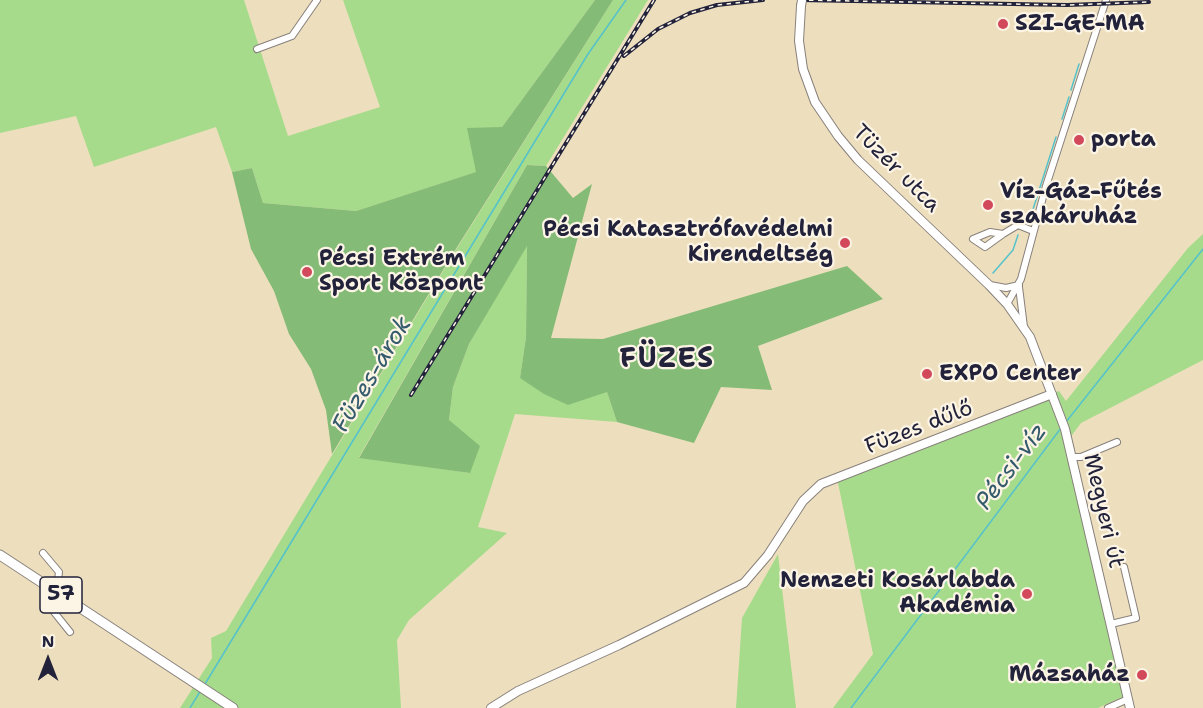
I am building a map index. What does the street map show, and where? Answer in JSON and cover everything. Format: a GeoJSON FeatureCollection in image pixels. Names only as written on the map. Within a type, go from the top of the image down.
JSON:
{"type":"FeatureCollection","features":[{"type":"Feature","properties":{"kind":"main road","name":"57"},"geometry":{"type":"LineString","coordinates":[[0,555],[233,708]]}},
{"type":"Feature","properties":{"kind":"street"},"geometry":{"type":"LineString","coordinates":[[257,49],[292,36],[317,0]]}},
{"type":"Feature","properties":{"kind":"street","name":"Megyeri út"},"geometry":{"type":"LineString","coordinates":[[1106,0],[1018,285],[1007,304],[1024,328],[1059,408],[1130,708]]}},
{"type":"Feature","properties":{"kind":"street","name":"Tüzér utca"},"geometry":{"type":"LineString","coordinates":[[802,3],[799,41],[802,69],[815,102],[832,128],[858,160],[1007,304]]}},
{"type":"Feature","properties":{"kind":"street"},"geometry":{"type":"LineString","coordinates":[[1003,234],[1018,225],[1033,231]]}},
{"type":"Feature","properties":{"kind":"street"},"geometry":{"type":"LineString","coordinates":[[989,285],[1005,288],[1018,285]]}},
{"type":"Feature","properties":{"kind":"street","name":"Megyeri út"},"geometry":{"type":"LineString","coordinates":[[1018,285],[1024,328]]}},
{"type":"Feature","properties":{"kind":"street"},"geometry":{"type":"LineString","coordinates":[[1044,371],[1041,399],[1059,408]]}},
{"type":"Feature","properties":{"kind":"street","name":"Füzes dűlő"},"geometry":{"type":"LineString","coordinates":[[491,708],[518,691],[619,645],[744,583],[768,555],[803,501],[821,484],[1052,394]]}},
{"type":"Feature","properties":{"kind":"street"},"geometry":{"type":"LineString","coordinates":[[1072,457],[1081,457],[1117,442]]}},
{"type":"Feature","properties":{"kind":"street"},"geometry":{"type":"LineString","coordinates":[[43,553],[59,572],[60,580],[55,591],[54,612],[70,632]]}},
{"type":"Feature","properties":{"kind":"street"},"geometry":{"type":"LineString","coordinates":[[1111,624],[1136,618],[1124,567]]}},
{"type":"Feature","properties":{"kind":"street"},"geometry":{"type":"LineString","coordinates":[[1108,708],[1128,699]]}},
{"type":"Feature","properties":{"kind":"green space"},"geometry":{"type":"Polygon","coordinates":[[[0,0],[244,0],[288,136],[380,107],[343,0],[595,0],[502,127],[477,172],[356,211],[263,203],[252,168],[232,172],[216,127],[94,167],[76,116],[0,133],[0,0]]]}},
{"type":"Feature","properties":{"kind":"green space"},"geometry":{"type":"Polygon","coordinates":[[[595,0],[613,0],[454,252],[332,454],[326,410],[311,369],[289,334],[274,291],[251,249],[232,172],[252,168],[263,203],[356,211],[476,172],[467,128],[502,127],[595,0]]]}},
{"type":"Feature","properties":{"kind":"green space"},"geometry":{"type":"Polygon","coordinates":[[[613,0],[648,0],[546,166],[527,165],[359,457],[470,473],[449,420],[453,387],[469,344],[527,244],[526,337],[520,378],[607,392],[617,422],[515,414],[478,527],[507,533],[409,620],[397,640],[401,708],[180,708],[212,658],[211,638],[226,631],[454,253],[613,0]]]}},
{"type":"Feature","properties":{"kind":"green space"},"geometry":{"type":"Polygon","coordinates":[[[527,165],[546,166],[573,198],[592,184],[551,338],[603,339],[847,266],[883,299],[758,346],[772,390],[721,387],[694,443],[617,422],[607,392],[568,405],[544,394],[520,378],[526,337],[527,246],[469,344],[453,387],[449,420],[480,446],[470,473],[359,458],[527,165]]]}},
{"type":"Feature","properties":{"kind":"green space"},"geometry":{"type":"Polygon","coordinates":[[[1203,234],[1203,360],[1081,423],[1066,443],[1127,695],[1098,708],[833,708],[873,654],[837,478],[1059,391],[1066,401],[1188,248],[1203,234]]]}},
{"type":"Feature","properties":{"kind":"green space"},"geometry":{"type":"Polygon","coordinates":[[[778,554],[796,708],[736,708],[742,618],[778,554]]]}},
{"type":"Feature","properties":{"kind":"waterway","name":"Füzes-árok"},"geometry":{"type":"LineString","coordinates":[[205,684],[588,54],[626,0]]}},
{"type":"Feature","properties":{"kind":"waterway"},"geometry":{"type":"LineString","coordinates":[[1071,90],[1079,64]]}},
{"type":"Feature","properties":{"kind":"waterway"},"geometry":{"type":"LineString","coordinates":[[1062,119],[1069,97]]}},
{"type":"Feature","properties":{"kind":"waterway"},"geometry":{"type":"LineString","coordinates":[[1028,225],[1056,137]]}},
{"type":"Feature","properties":{"kind":"waterway"},"geometry":{"type":"LineString","coordinates":[[993,273],[1013,250],[1018,235]]}},
{"type":"Feature","properties":{"kind":"waterway","name":"Pécsi-víz"},"geometry":{"type":"LineString","coordinates":[[1066,422],[1203,249]]}},
{"type":"Feature","properties":{"kind":"waterway","name":"Pécsi-víz"},"geometry":{"type":"LineString","coordinates":[[851,708],[1061,428]]}},
{"type":"Feature","properties":{"kind":"waterway","name":"Füzes-árok"},"geometry":{"type":"LineString","coordinates":[[190,708],[201,690]]}},
{"type":"Feature","properties":{"kind":"railway"},"geometry":{"type":"LineString","coordinates":[[411,395],[654,0]]}},
{"type":"Feature","properties":{"kind":"railway"},"geometry":{"type":"LineString","coordinates":[[624,56],[658,29],[690,13],[717,5],[763,0]]}},
{"type":"Feature","properties":{"kind":"railway"},"geometry":{"type":"LineString","coordinates":[[800,0],[1067,5],[1149,2]]}},
{"type":"Feature","properties":{"kind":"place","name":"SZI-GE-MA"},"geometry":{"type":"Point","coordinates":[1003,24]}},
{"type":"Feature","properties":{"kind":"place","name":"porta"},"geometry":{"type":"Point","coordinates":[1079,140]}},
{"type":"Feature","properties":{"kind":"place","name":"Víz-Gáz-Fűtés szakáruház"},"geometry":{"type":"Point","coordinates":[988,205]}},
{"type":"Feature","properties":{"kind":"place","name":"Pécsi Katasztrófavédelmi Kirendeltség"},"geometry":{"type":"Point","coordinates":[845,243]}},
{"type":"Feature","properties":{"kind":"place","name":"Pécsi Extrém Sport Központ"},"geometry":{"type":"Point","coordinates":[307,272]}},
{"type":"Feature","properties":{"kind":"place","name":"EXPO Center"},"geometry":{"type":"Point","coordinates":[927,374]}},
{"type":"Feature","properties":{"kind":"place","name":"Nemzeti Kosárlabda Akadémia"},"geometry":{"type":"Point","coordinates":[1027,594]}},
{"type":"Feature","properties":{"kind":"place","name":"Mázsaház"},"geometry":{"type":"Point","coordinates":[1142,675]}},
{"type":"Feature","properties":{"kind":"district","name":"FÜZES"},"geometry":{"type":"Point","coordinates":[667,360]}}]}
